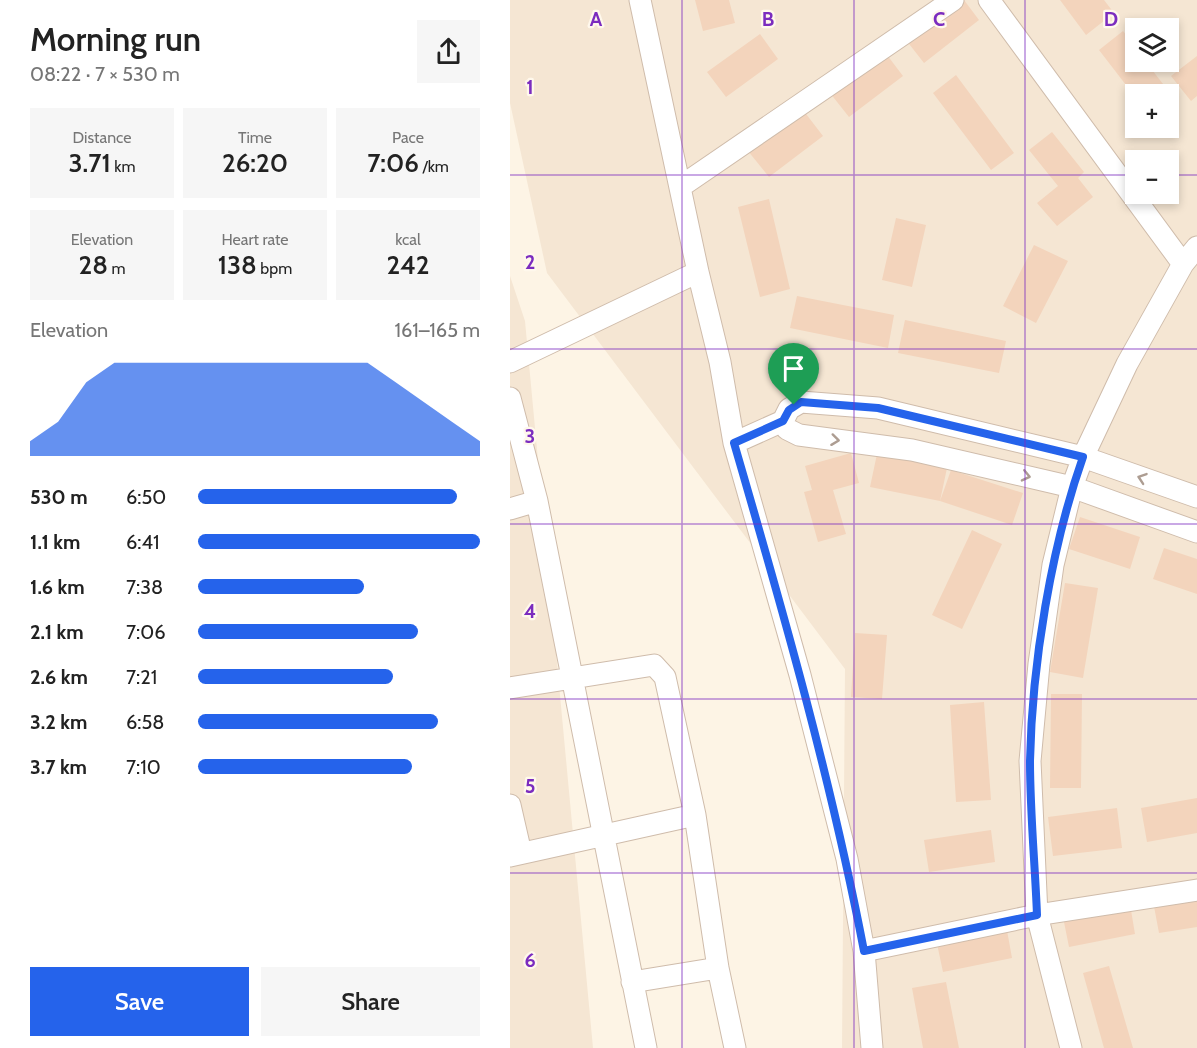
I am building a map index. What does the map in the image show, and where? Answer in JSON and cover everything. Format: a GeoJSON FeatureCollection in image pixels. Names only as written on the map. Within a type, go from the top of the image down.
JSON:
{"type":"FeatureCollection","features":[{"type":"Feature","properties":{"kind":"street"},"geometry":{"type":"LineString","coordinates":[[640,0],[698,272],[720,362],[734,443],[800,675],[847,859],[864,951],[872,1048]]}},
{"type":"Feature","properties":{"kind":"street"},"geometry":{"type":"LineString","coordinates":[[680,187],[953,0]]}},
{"type":"Feature","properties":{"kind":"street"},"geometry":{"type":"LineString","coordinates":[[989,0],[1183,264]]}},
{"type":"Feature","properties":{"kind":"street"},"geometry":{"type":"LineString","coordinates":[[1071,1048],[1037,915],[1030,761],[1038,664],[1053,565],[1072,487],[1083,457],[1127,364],[1183,264],[1197,246]]}},
{"type":"Feature","properties":{"kind":"street"},"geometry":{"type":"LineString","coordinates":[[510,362],[698,272]]}},
{"type":"Feature","properties":{"kind":"street"},"geometry":{"type":"LineString","coordinates":[[510,398],[537,501],[646,1048]]}},
{"type":"Feature","properties":{"kind":"street"},"geometry":{"type":"LineString","coordinates":[[734,443],[783,421],[789,410],[801,402],[878,408],[1083,457],[1197,497]]}},
{"type":"Feature","properties":{"kind":"street"},"geometry":{"type":"LineString","coordinates":[[783,421],[787,429],[799,435],[912,450],[1072,487],[1197,532]]}},
{"type":"Feature","properties":{"kind":"street"},"geometry":{"type":"LineString","coordinates":[[510,509],[537,501]]}},
{"type":"Feature","properties":{"kind":"street"},"geometry":{"type":"LineString","coordinates":[[510,688],[572,680],[654,665],[661,669],[665,677],[695,815],[718,968],[735,1048]]}},
{"type":"Feature","properties":{"kind":"street"},"geometry":{"type":"LineString","coordinates":[[510,805],[515,855],[695,815]]}},
{"type":"Feature","properties":{"kind":"street"},"geometry":{"type":"LineString","coordinates":[[864,951],[1037,915],[1197,890]]}},
{"type":"Feature","properties":{"kind":"street"},"geometry":{"type":"LineString","coordinates":[[632,982],[718,968]]}},
{"type":"Feature","properties":{"kind":"shaded area"},"geometry":{"type":"Polygon","coordinates":[[[510,0],[1197,0],[1197,1048],[842,1048],[845,669],[547,273],[510,103],[510,0]]]}},
{"type":"Feature","properties":{"kind":"shaded area"},"geometry":{"type":"Polygon","coordinates":[[[510,276],[525,321],[593,1048],[510,1048],[510,276]]]}},
{"type":"Feature","properties":{"kind":"building"},"geometry":{"type":"Polygon","coordinates":[[[695,0],[729,0],[735,23],[703,31],[695,0]]]}},
{"type":"Feature","properties":{"kind":"building"},"geometry":{"type":"Polygon","coordinates":[[[957,0],[964,0],[979,20],[924,63],[906,40],[957,0]]]}},
{"type":"Feature","properties":{"kind":"building"},"geometry":{"type":"Polygon","coordinates":[[[1060,0],[1104,0],[1114,13],[1086,35],[1060,0]]]}},
{"type":"Feature","properties":{"kind":"building"},"geometry":{"type":"Polygon","coordinates":[[[1123,31],[1125,33],[1125,72],[1154,72],[1163,84],[1125,84],[1099,50],[1123,31]]]}},
{"type":"Feature","properties":{"kind":"building"},"geometry":{"type":"Polygon","coordinates":[[[760,34],[778,59],[726,97],[707,72],[760,34]]]}},
{"type":"Feature","properties":{"kind":"building"},"geometry":{"type":"Polygon","coordinates":[[[884,51],[903,76],[849,117],[830,93],[884,51]]]}},
{"type":"Feature","properties":{"kind":"building"},"geometry":{"type":"Polygon","coordinates":[[[1197,56],[1197,96],[1191,101],[1171,76],[1197,56]]]}},
{"type":"Feature","properties":{"kind":"building"},"geometry":{"type":"Polygon","coordinates":[[[956,75],[1014,153],[991,170],[933,93],[956,75]]]}},
{"type":"Feature","properties":{"kind":"building"},"geometry":{"type":"Polygon","coordinates":[[[803,110],[823,136],[769,177],[748,151],[803,110]]]}},
{"type":"Feature","properties":{"kind":"building"},"geometry":{"type":"Polygon","coordinates":[[[1052,132],[1084,172],[1078,178],[1093,197],[1057,226],[1037,203],[1058,186],[1029,150],[1052,132]]]}},
{"type":"Feature","properties":{"kind":"building"},"geometry":{"type":"Polygon","coordinates":[[[769,199],[790,289],[760,297],[738,207],[769,199]]]}},
{"type":"Feature","properties":{"kind":"building"},"geometry":{"type":"Polygon","coordinates":[[[896,218],[926,225],[912,287],[882,280],[896,218]]]}},
{"type":"Feature","properties":{"kind":"building"},"geometry":{"type":"Polygon","coordinates":[[[1034,245],[1068,261],[1036,323],[1003,306],[1034,245]]]}},
{"type":"Feature","properties":{"kind":"building"},"geometry":{"type":"Polygon","coordinates":[[[797,296],[894,315],[888,348],[790,328],[797,296]]]}},
{"type":"Feature","properties":{"kind":"building"},"geometry":{"type":"Polygon","coordinates":[[[905,320],[1006,341],[999,373],[898,353],[905,320]]]}},
{"type":"Feature","properties":{"kind":"building"},"geometry":{"type":"Polygon","coordinates":[[[851,453],[859,483],[833,490],[846,534],[818,542],[804,492],[812,490],[805,466],[851,453]]]}},
{"type":"Feature","properties":{"kind":"building"},"geometry":{"type":"Polygon","coordinates":[[[877,454],[947,468],[940,501],[870,487],[877,454]]]}},
{"type":"Feature","properties":{"kind":"building"},"geometry":{"type":"Polygon","coordinates":[[[951,470],[1023,493],[1012,525],[940,501],[951,470]]]}},
{"type":"Feature","properties":{"kind":"building"},"geometry":{"type":"Polygon","coordinates":[[[1080,517],[1140,537],[1130,569],[1069,549],[1080,517]]]}},
{"type":"Feature","properties":{"kind":"building"},"geometry":{"type":"Polygon","coordinates":[[[972,530],[1002,544],[962,629],[932,615],[972,530]]]}},
{"type":"Feature","properties":{"kind":"building"},"geometry":{"type":"Polygon","coordinates":[[[1164,548],[1197,559],[1197,594],[1153,579],[1164,548]]]}},
{"type":"Feature","properties":{"kind":"building"},"geometry":{"type":"Polygon","coordinates":[[[1065,583],[1098,588],[1083,678],[1050,672],[1065,583]]]}},
{"type":"Feature","properties":{"kind":"building"},"geometry":{"type":"Polygon","coordinates":[[[855,633],[887,635],[882,699],[851,697],[855,633]]]}},
{"type":"Feature","properties":{"kind":"building"},"geometry":{"type":"Polygon","coordinates":[[[1051,694],[1082,694],[1081,788],[1050,788],[1051,694]]]}},
{"type":"Feature","properties":{"kind":"building"},"geometry":{"type":"Polygon","coordinates":[[[984,702],[991,800],[956,802],[950,705],[984,702]]]}},
{"type":"Feature","properties":{"kind":"building"},"geometry":{"type":"Polygon","coordinates":[[[1197,798],[1197,833],[1147,842],[1141,808],[1197,798]]]}},
{"type":"Feature","properties":{"kind":"building"},"geometry":{"type":"Polygon","coordinates":[[[1117,808],[1122,848],[1053,856],[1048,817],[1117,808]]]}},
{"type":"Feature","properties":{"kind":"building"},"geometry":{"type":"Polygon","coordinates":[[[991,830],[995,862],[929,872],[924,840],[991,830]]]}},
{"type":"Feature","properties":{"kind":"building"},"geometry":{"type":"Polygon","coordinates":[[[1197,894],[1197,927],[1159,933],[1153,901],[1197,894]]]}},
{"type":"Feature","properties":{"kind":"building"},"geometry":{"type":"Polygon","coordinates":[[[1130,904],[1135,934],[1069,947],[1063,917],[1130,904]]]}},
{"type":"Feature","properties":{"kind":"building"},"geometry":{"type":"Polygon","coordinates":[[[1006,925],[1012,958],[943,972],[936,939],[1006,925]]]}},
{"type":"Feature","properties":{"kind":"building"},"geometry":{"type":"Polygon","coordinates":[[[1109,966],[1133,1048],[1104,1048],[1083,973],[1109,966]]]}},
{"type":"Feature","properties":{"kind":"building"},"geometry":{"type":"Polygon","coordinates":[[[946,982],[959,1048],[923,1048],[912,988],[946,982]]]}},
{"type":"Feature","properties":{"kind":"route"},"geometry":{"type":"LineString","coordinates":[[801,402],[878,408],[1083,457],[1072,487],[1053,565],[1038,664],[1030,761],[1037,915],[864,951],[847,859],[800,675],[734,443],[783,421],[794,405],[801,402]]}}]}
